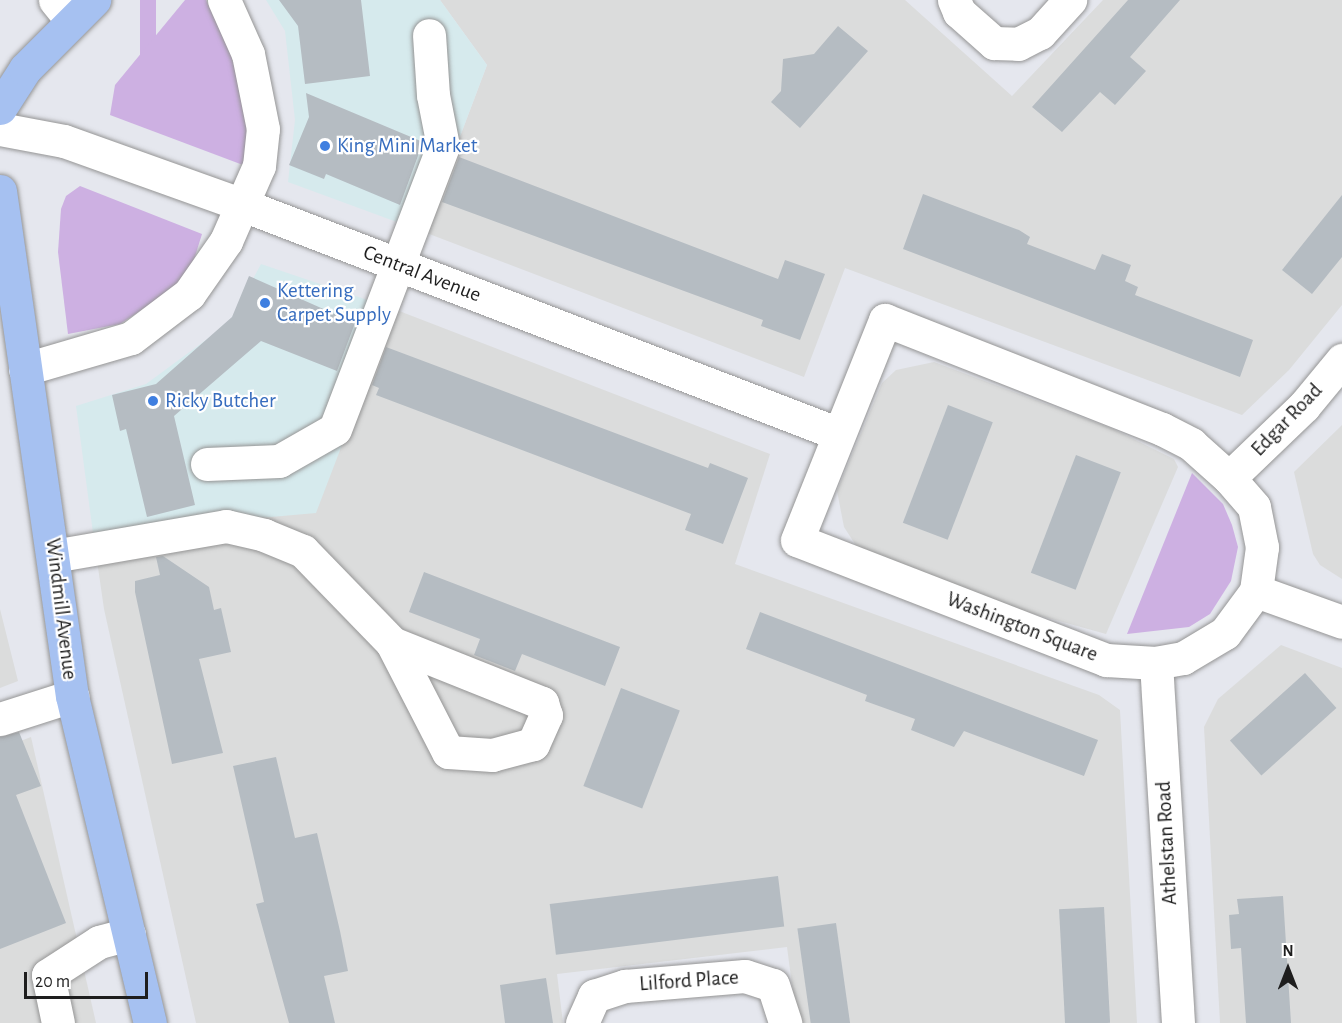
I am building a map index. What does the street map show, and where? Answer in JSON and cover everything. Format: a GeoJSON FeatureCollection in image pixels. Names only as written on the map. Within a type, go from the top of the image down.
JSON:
{"type":"FeatureCollection","features":[{"type":"Feature","properties":{"kind":"main road"},"geometry":{"type":"LineString","coordinates":[[0,108],[73,7]]}},
{"type":"Feature","properties":{"kind":"main road","name":"Windmill Avenue"},"geometry":{"type":"LineString","coordinates":[[0,191],[72,696],[150,1023]]}},
{"type":"Feature","properties":{"kind":"street"},"geometry":{"type":"LineString","coordinates":[[25,369],[106,349],[158,321],[189,294],[211,266],[243,205],[263,149],[262,109],[248,54],[224,0]]}},
{"type":"Feature","properties":{"kind":"street"},"geometry":{"type":"LineString","coordinates":[[954,0],[959,12],[994,43],[1018,44],[1040,33],[1070,0]]}},
{"type":"Feature","properties":{"kind":"street"},"geometry":{"type":"LineString","coordinates":[[207,464],[279,461],[335,429],[443,146],[433,96],[429,35]]}},
{"type":"Feature","properties":{"kind":"street","name":"Central Avenue"},"geometry":{"type":"LineString","coordinates":[[0,129],[64,141],[243,205],[839,434]]}},
{"type":"Feature","properties":{"kind":"street","name":"Washington Square"},"geometry":{"type":"LineString","coordinates":[[885,320],[1162,429],[1191,444],[1229,478],[1254,507],[1262,547],[1256,591],[1225,633],[1183,658],[1156,663],[1106,660],[797,540],[839,434],[885,320]]}},
{"type":"Feature","properties":{"kind":"street","name":"Edgar Road"},"geometry":{"type":"LineString","coordinates":[[1229,478],[1304,406],[1342,360]]}},
{"type":"Feature","properties":{"kind":"street"},"geometry":{"type":"LineString","coordinates":[[53,556],[226,526],[264,535],[303,551],[392,643]]}},
{"type":"Feature","properties":{"kind":"street"},"geometry":{"type":"LineString","coordinates":[[1256,591],[1342,622]]}},
{"type":"Feature","properties":{"kind":"street","name":"Athelstan Road"},"geometry":{"type":"LineString","coordinates":[[1156,663],[1178,1023]]}},
{"type":"Feature","properties":{"kind":"street"},"geometry":{"type":"LineString","coordinates":[[0,719],[72,696]]}},
{"type":"Feature","properties":{"kind":"street"},"geometry":{"type":"LineString","coordinates":[[58,1023],[48,975],[99,942],[129,934]]}},
{"type":"Feature","properties":{"kind":"street","name":"Lilford Place"},"geometry":{"type":"LineString","coordinates":[[582,1023],[594,996],[625,986],[745,976],[773,985],[785,1023]]}},
{"type":"Feature","properties":{"kind":"shaded area"},"geometry":{"type":"Polygon","coordinates":[[[140,0],[156,0],[156,96],[140,96],[140,0]]]}},
{"type":"Feature","properties":{"kind":"shaded area"},"geometry":{"type":"Polygon","coordinates":[[[185,0],[206,0],[230,51],[249,125],[243,165],[110,115],[115,85],[185,0]]]}},
{"type":"Feature","properties":{"kind":"shaded area"},"geometry":{"type":"Polygon","coordinates":[[[266,0],[440,0],[487,65],[424,232],[288,182],[295,120],[285,31],[266,0]]]}},
{"type":"Feature","properties":{"kind":"shaded area"},"geometry":{"type":"Polygon","coordinates":[[[440,0],[905,0],[1012,96],[1103,0],[1342,0],[1342,305],[1289,370],[1242,415],[845,268],[804,377],[424,232],[487,65],[440,0]]]}},
{"type":"Feature","properties":{"kind":"shaded area"},"geometry":{"type":"Polygon","coordinates":[[[80,186],[202,234],[192,266],[175,288],[120,324],[68,334],[58,252],[61,209],[66,196],[80,186]]]}},
{"type":"Feature","properties":{"kind":"shaded area"},"geometry":{"type":"Polygon","coordinates":[[[261,264],[394,309],[316,513],[93,533],[76,406],[146,384],[229,323],[261,264]]]}},
{"type":"Feature","properties":{"kind":"shaded area"},"geometry":{"type":"Polygon","coordinates":[[[394,309],[770,454],[735,564],[1099,695],[1120,710],[1137,1023],[797,1023],[787,947],[557,974],[563,1023],[196,1023],[104,609],[93,533],[394,309]]]}},
{"type":"Feature","properties":{"kind":"shaded area"},"geometry":{"type":"Polygon","coordinates":[[[934,362],[1113,429],[1174,459],[1178,467],[1106,634],[998,604],[857,547],[844,527],[837,491],[882,383],[896,370],[934,362]]]}},
{"type":"Feature","properties":{"kind":"shaded area"},"geometry":{"type":"Polygon","coordinates":[[[1342,425],[1342,579],[1320,565],[1313,554],[1294,472],[1342,425]]]}},
{"type":"Feature","properties":{"kind":"shaded area"},"geometry":{"type":"Polygon","coordinates":[[[1192,473],[1223,504],[1232,525],[1238,547],[1231,581],[1210,614],[1189,627],[1127,634],[1192,473]]]}},
{"type":"Feature","properties":{"kind":"shaded area"},"geometry":{"type":"Polygon","coordinates":[[[0,609],[18,681],[0,688],[0,609]]]}},
{"type":"Feature","properties":{"kind":"shaded area"},"geometry":{"type":"Polygon","coordinates":[[[1281,645],[1342,668],[1342,1023],[1220,1023],[1204,727],[1218,699],[1281,645]]]}},
{"type":"Feature","properties":{"kind":"shaded area"},"geometry":{"type":"Polygon","coordinates":[[[31,737],[96,1023],[0,1023],[0,749],[31,737]]]}},
{"type":"Feature","properties":{"kind":"building"},"geometry":{"type":"Polygon","coordinates":[[[279,0],[361,0],[370,76],[305,84],[298,26],[279,0]]]}},
{"type":"Feature","properties":{"kind":"building"},"geometry":{"type":"Polygon","coordinates":[[[1128,0],[1180,0],[1130,57],[1146,71],[1115,105],[1100,92],[1062,132],[1032,107],[1128,0]]]}},
{"type":"Feature","properties":{"kind":"building"},"geometry":{"type":"Polygon","coordinates":[[[838,26],[868,51],[800,128],[771,102],[781,91],[783,59],[814,54],[838,26]]]}},
{"type":"Feature","properties":{"kind":"building"},"geometry":{"type":"Polygon","coordinates":[[[306,93],[423,142],[400,205],[326,174],[324,179],[289,165],[309,117],[306,93]]]}},
{"type":"Feature","properties":{"kind":"building"},"geometry":{"type":"Polygon","coordinates":[[[459,157],[778,279],[785,260],[825,274],[800,340],[761,326],[763,320],[442,202],[459,157]]]}},
{"type":"Feature","properties":{"kind":"building"},"geometry":{"type":"Polygon","coordinates":[[[923,194],[1019,230],[1030,237],[1027,244],[1095,270],[1102,254],[1131,265],[1125,281],[1138,287],[1135,295],[1253,340],[1240,377],[903,249],[923,194]]]}},
{"type":"Feature","properties":{"kind":"building"},"geometry":{"type":"Polygon","coordinates":[[[1342,195],[1342,257],[1312,294],[1282,270],[1342,195]]]}},
{"type":"Feature","properties":{"kind":"building"},"geometry":{"type":"Polygon","coordinates":[[[249,276],[355,323],[337,371],[261,341],[174,416],[195,505],[147,517],[126,429],[120,431],[112,395],[156,384],[232,317],[249,276]]]}},
{"type":"Feature","properties":{"kind":"building"},"geometry":{"type":"Polygon","coordinates":[[[386,347],[708,468],[710,463],[748,478],[723,544],[685,530],[691,514],[376,395],[379,388],[372,385],[386,347]]]}},
{"type":"Feature","properties":{"kind":"building"},"geometry":{"type":"Polygon","coordinates":[[[948,405],[993,422],[948,540],[903,523],[948,405]]]}},
{"type":"Feature","properties":{"kind":"building"},"geometry":{"type":"Polygon","coordinates":[[[1076,455],[1121,472],[1076,590],[1031,573],[1076,455]]]}},
{"type":"Feature","properties":{"kind":"building"},"geometry":{"type":"Polygon","coordinates":[[[163,556],[209,587],[214,610],[221,608],[231,652],[199,659],[223,753],[172,764],[135,592],[135,581],[160,575],[156,557],[163,556]]]}},
{"type":"Feature","properties":{"kind":"building"},"geometry":{"type":"Polygon","coordinates":[[[424,572],[620,647],[605,686],[522,654],[515,671],[474,655],[480,639],[409,612],[424,572]]]}},
{"type":"Feature","properties":{"kind":"building"},"geometry":{"type":"Polygon","coordinates":[[[760,612],[1098,740],[1084,776],[964,731],[954,747],[911,730],[915,719],[865,701],[867,695],[746,649],[760,612]]]}},
{"type":"Feature","properties":{"kind":"building"},"geometry":{"type":"Polygon","coordinates":[[[1305,673],[1336,708],[1261,776],[1230,741],[1305,673]]]}},
{"type":"Feature","properties":{"kind":"building"},"geometry":{"type":"Polygon","coordinates":[[[621,688],[680,711],[642,809],[583,786],[621,688]]]}},
{"type":"Feature","properties":{"kind":"building"},"geometry":{"type":"Polygon","coordinates":[[[19,732],[41,786],[16,795],[66,923],[0,949],[0,737],[19,732]]]}},
{"type":"Feature","properties":{"kind":"building"},"geometry":{"type":"Polygon","coordinates":[[[276,757],[295,838],[317,833],[340,931],[348,971],[324,976],[335,1023],[289,1023],[256,904],[264,902],[233,766],[276,757]]]}},
{"type":"Feature","properties":{"kind":"building"},"geometry":{"type":"Polygon","coordinates":[[[778,876],[784,927],[556,955],[550,904],[778,876]]]}},
{"type":"Feature","properties":{"kind":"building"},"geometry":{"type":"Polygon","coordinates":[[[1283,896],[1291,1023],[1246,1023],[1241,948],[1231,949],[1229,915],[1239,914],[1237,899],[1283,896]]]}},
{"type":"Feature","properties":{"kind":"building"},"geometry":{"type":"Polygon","coordinates":[[[1104,907],[1110,1023],[1065,1023],[1059,909],[1104,907]]]}},
{"type":"Feature","properties":{"kind":"building"},"geometry":{"type":"Polygon","coordinates":[[[836,923],[850,1023],[811,1023],[797,928],[836,923]]]}},
{"type":"Feature","properties":{"kind":"building"},"geometry":{"type":"Polygon","coordinates":[[[546,978],[553,1023],[505,1023],[500,985],[546,978]]]}},
{"type":"Feature","properties":{"kind":"place","name":"King Mini Market"},"geometry":{"type":"Point","coordinates":[325,146]}},
{"type":"Feature","properties":{"kind":"place","name":"Kettering Carpet Supply"},"geometry":{"type":"Point","coordinates":[265,303]}},
{"type":"Feature","properties":{"kind":"place","name":"Ricky Butcher"},"geometry":{"type":"Point","coordinates":[153,401]}}]}
